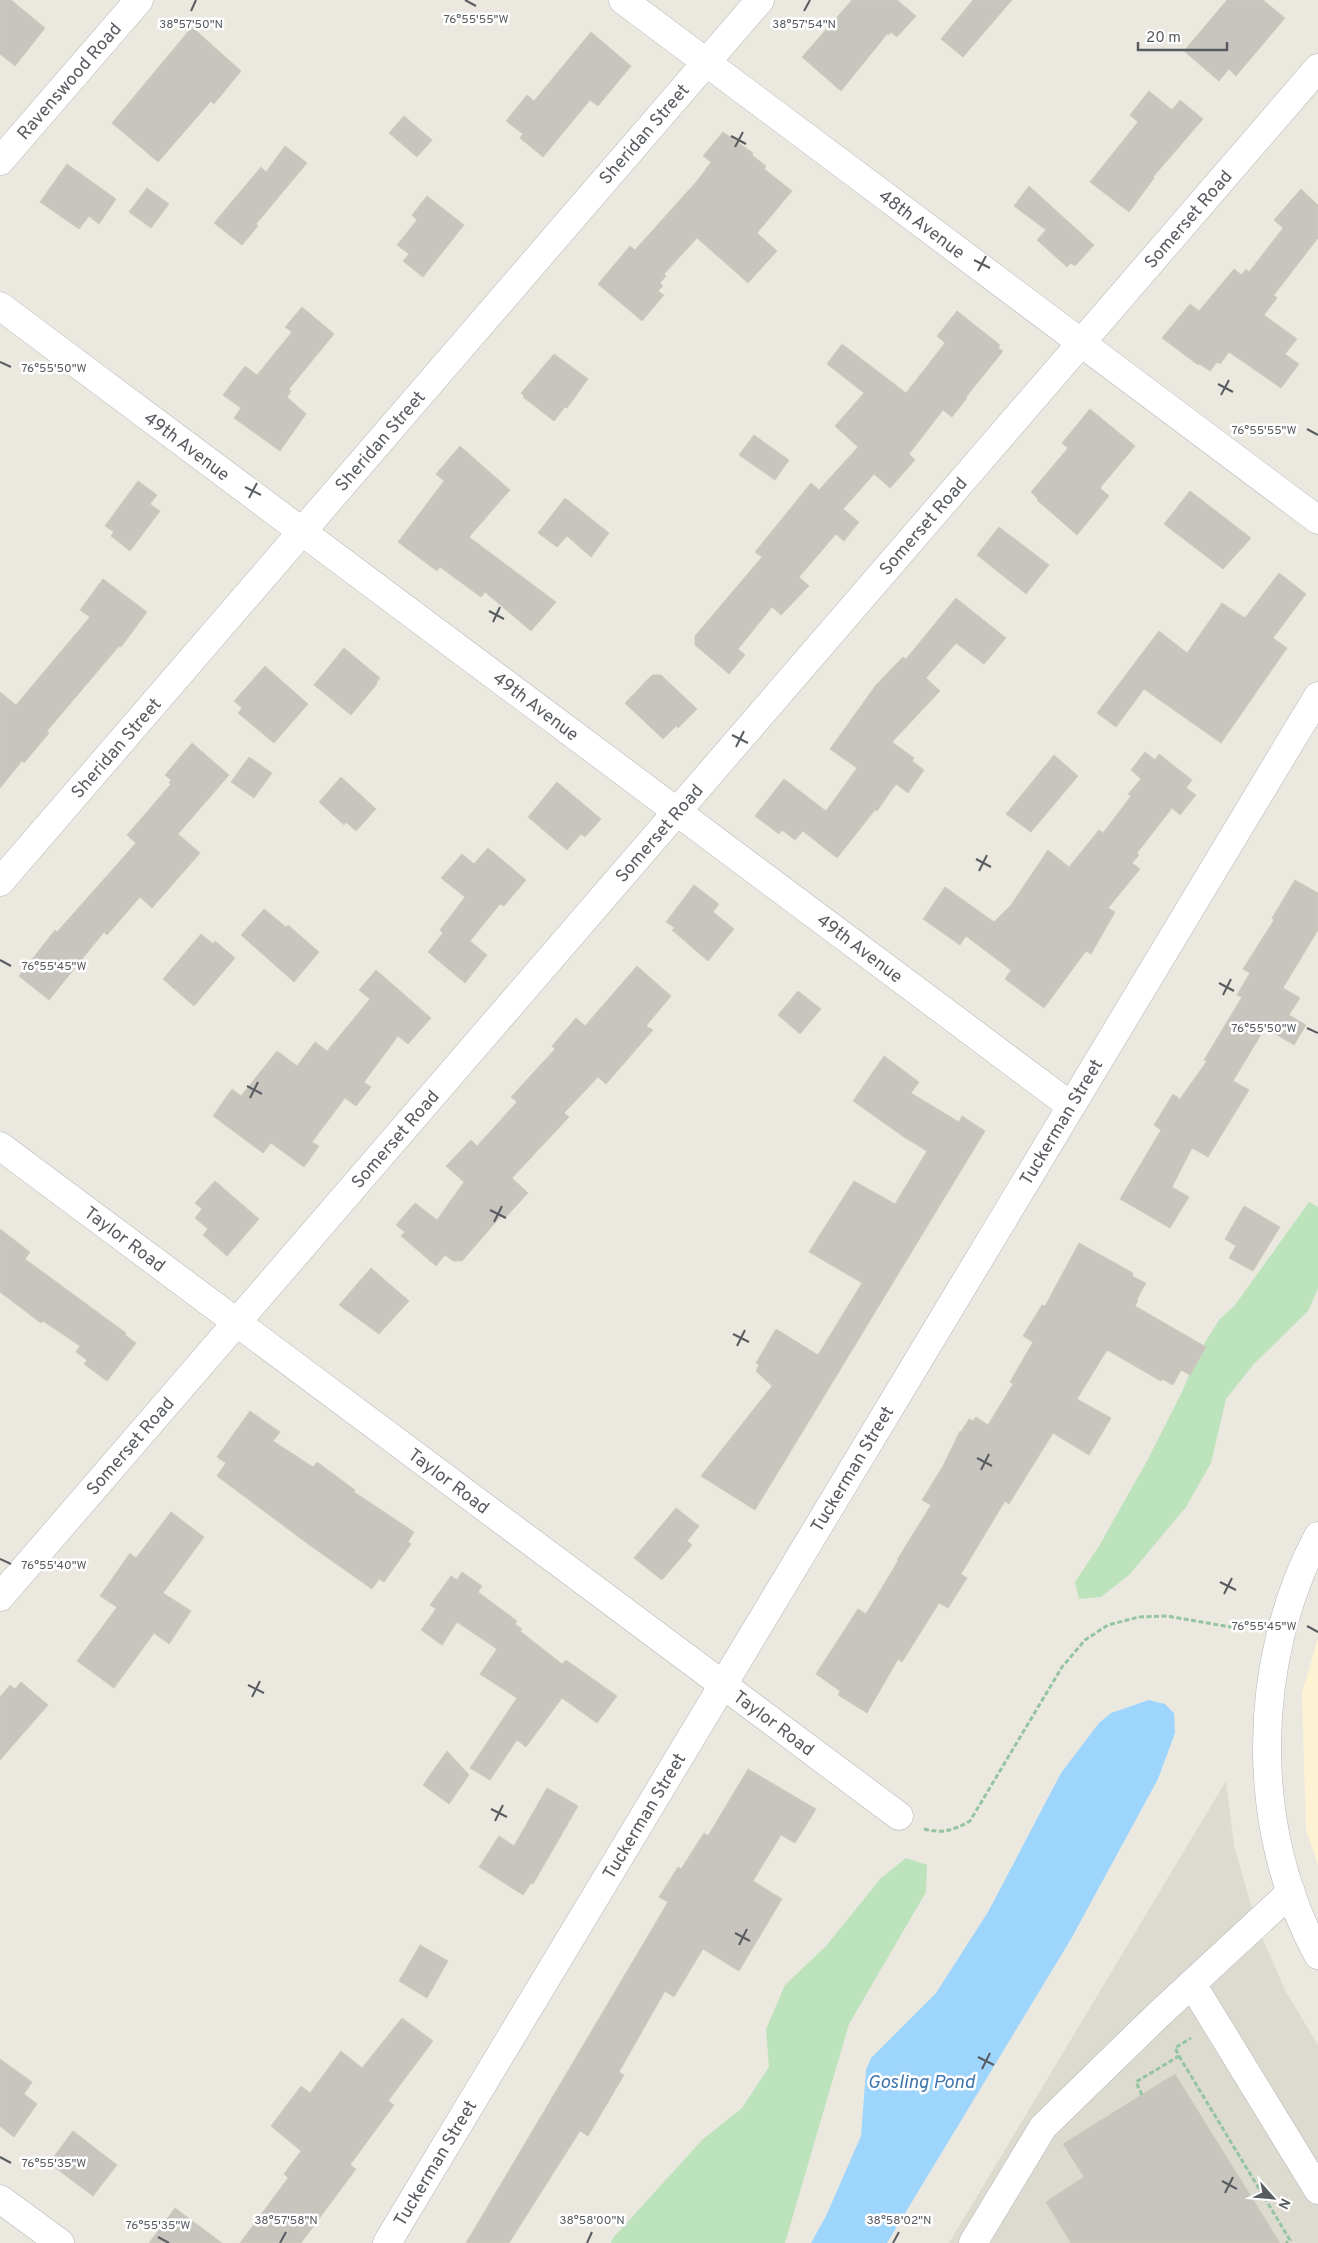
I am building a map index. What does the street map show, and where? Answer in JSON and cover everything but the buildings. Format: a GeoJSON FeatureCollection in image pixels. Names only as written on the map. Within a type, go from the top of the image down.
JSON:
{"type":"FeatureCollection","features":[{"type":"Feature","properties":{"kind":"street","name":"Ravenswood Road"},"geometry":{"type":"LineString","coordinates":[[0,162],[139,0]]}},
{"type":"Feature","properties":{"kind":"street","name":"48th Avenue"},"geometry":{"type":"LineString","coordinates":[[623,0],[1318,520]]}},
{"type":"Feature","properties":{"kind":"street","name":"Sheridan Street"},"geometry":{"type":"LineString","coordinates":[[0,882],[760,0]]}},
{"type":"Feature","properties":{"kind":"street","name":"Somerset Road"},"geometry":{"type":"LineString","coordinates":[[0,1597],[1318,68]]}},
{"type":"Feature","properties":{"kind":"street","name":"49th Avenue"},"geometry":{"type":"LineString","coordinates":[[0,306],[1071,1106]]}},
{"type":"Feature","properties":{"kind":"street","name":"Tuckerman Street"},"geometry":{"type":"LineString","coordinates":[[387,2243],[1318,696]]}},
{"type":"Feature","properties":{"kind":"street","name":"Taylor Road"},"geometry":{"type":"LineString","coordinates":[[0,1146],[898,1816]]}},
{"type":"Feature","properties":{"kind":"street"},"geometry":{"type":"LineString","coordinates":[[1318,1536],[1305,1561],[1286,1611],[1271,1682],[1267,1751],[1273,1820],[1290,1892],[1318,1955]]}},
{"type":"Feature","properties":{"kind":"street"},"geometry":{"type":"LineString","coordinates":[[973,2243],[1043,2127],[1290,1892]]}},
{"type":"Feature","properties":{"kind":"street"},"geometry":{"type":"LineString","coordinates":[[1192,1984],[1318,2190]]}},
{"type":"Feature","properties":{"kind":"street"},"geometry":{"type":"LineString","coordinates":[[0,2199],[60,2243]]}},
{"type":"Feature","properties":{"kind":"path"},"geometry":{"type":"LineString","coordinates":[[898,1816],[923,1829],[938,1833],[954,1829],[970,1821],[982,1804],[1062,1667],[1086,1640],[1108,1625],[1139,1617],[1167,1616],[1242,1629]]}},
{"type":"Feature","properties":{"kind":"path"},"geometry":{"type":"LineString","coordinates":[[1179,2056],[1291,2242],[1286,2243]]}},
{"type":"Feature","properties":{"kind":"shaded area"},"geometry":{"type":"Polygon","coordinates":[[[1318,1638],[1318,1865],[1306,1830],[1302,1693],[1318,1638]]]}},
{"type":"Feature","properties":{"kind":"shaded area"},"geometry":{"type":"Polygon","coordinates":[[[1226,1781],[1234,1846],[1257,1926],[1286,1992],[1318,2045],[1318,2243],[949,2243],[1226,1781]]]}},
{"type":"Feature","properties":{"kind":"green space"},"geometry":{"type":"Polygon","coordinates":[[[1309,1202],[1318,1207],[1318,1289],[1308,1311],[1253,1365],[1226,1399],[1211,1463],[1186,1507],[1129,1575],[1101,1597],[1079,1599],[1075,1582],[1099,1546],[1147,1461],[1182,1392],[1199,1352],[1219,1320],[1235,1305],[1309,1202]]]}},
{"type":"Feature","properties":{"kind":"green space"},"geometry":{"type":"Polygon","coordinates":[[[906,1858],[927,1865],[926,1892],[849,2024],[785,2243],[611,2243],[613,2238],[702,2140],[742,2108],[769,2067],[766,2029],[785,1985],[826,1946],[881,1878],[906,1858]]]}},
{"type":"Feature","properties":{"kind":"water","name":"Gosling Pond"},"geometry":{"type":"Polygon","coordinates":[[[1149,1700],[1165,1704],[1174,1713],[1175,1733],[1158,1779],[1071,1939],[887,2243],[811,2243],[826,2216],[861,2136],[866,2070],[871,2058],[936,1993],[988,1912],[1061,1773],[1099,1723],[1111,1713],[1149,1700]]]}}]}
